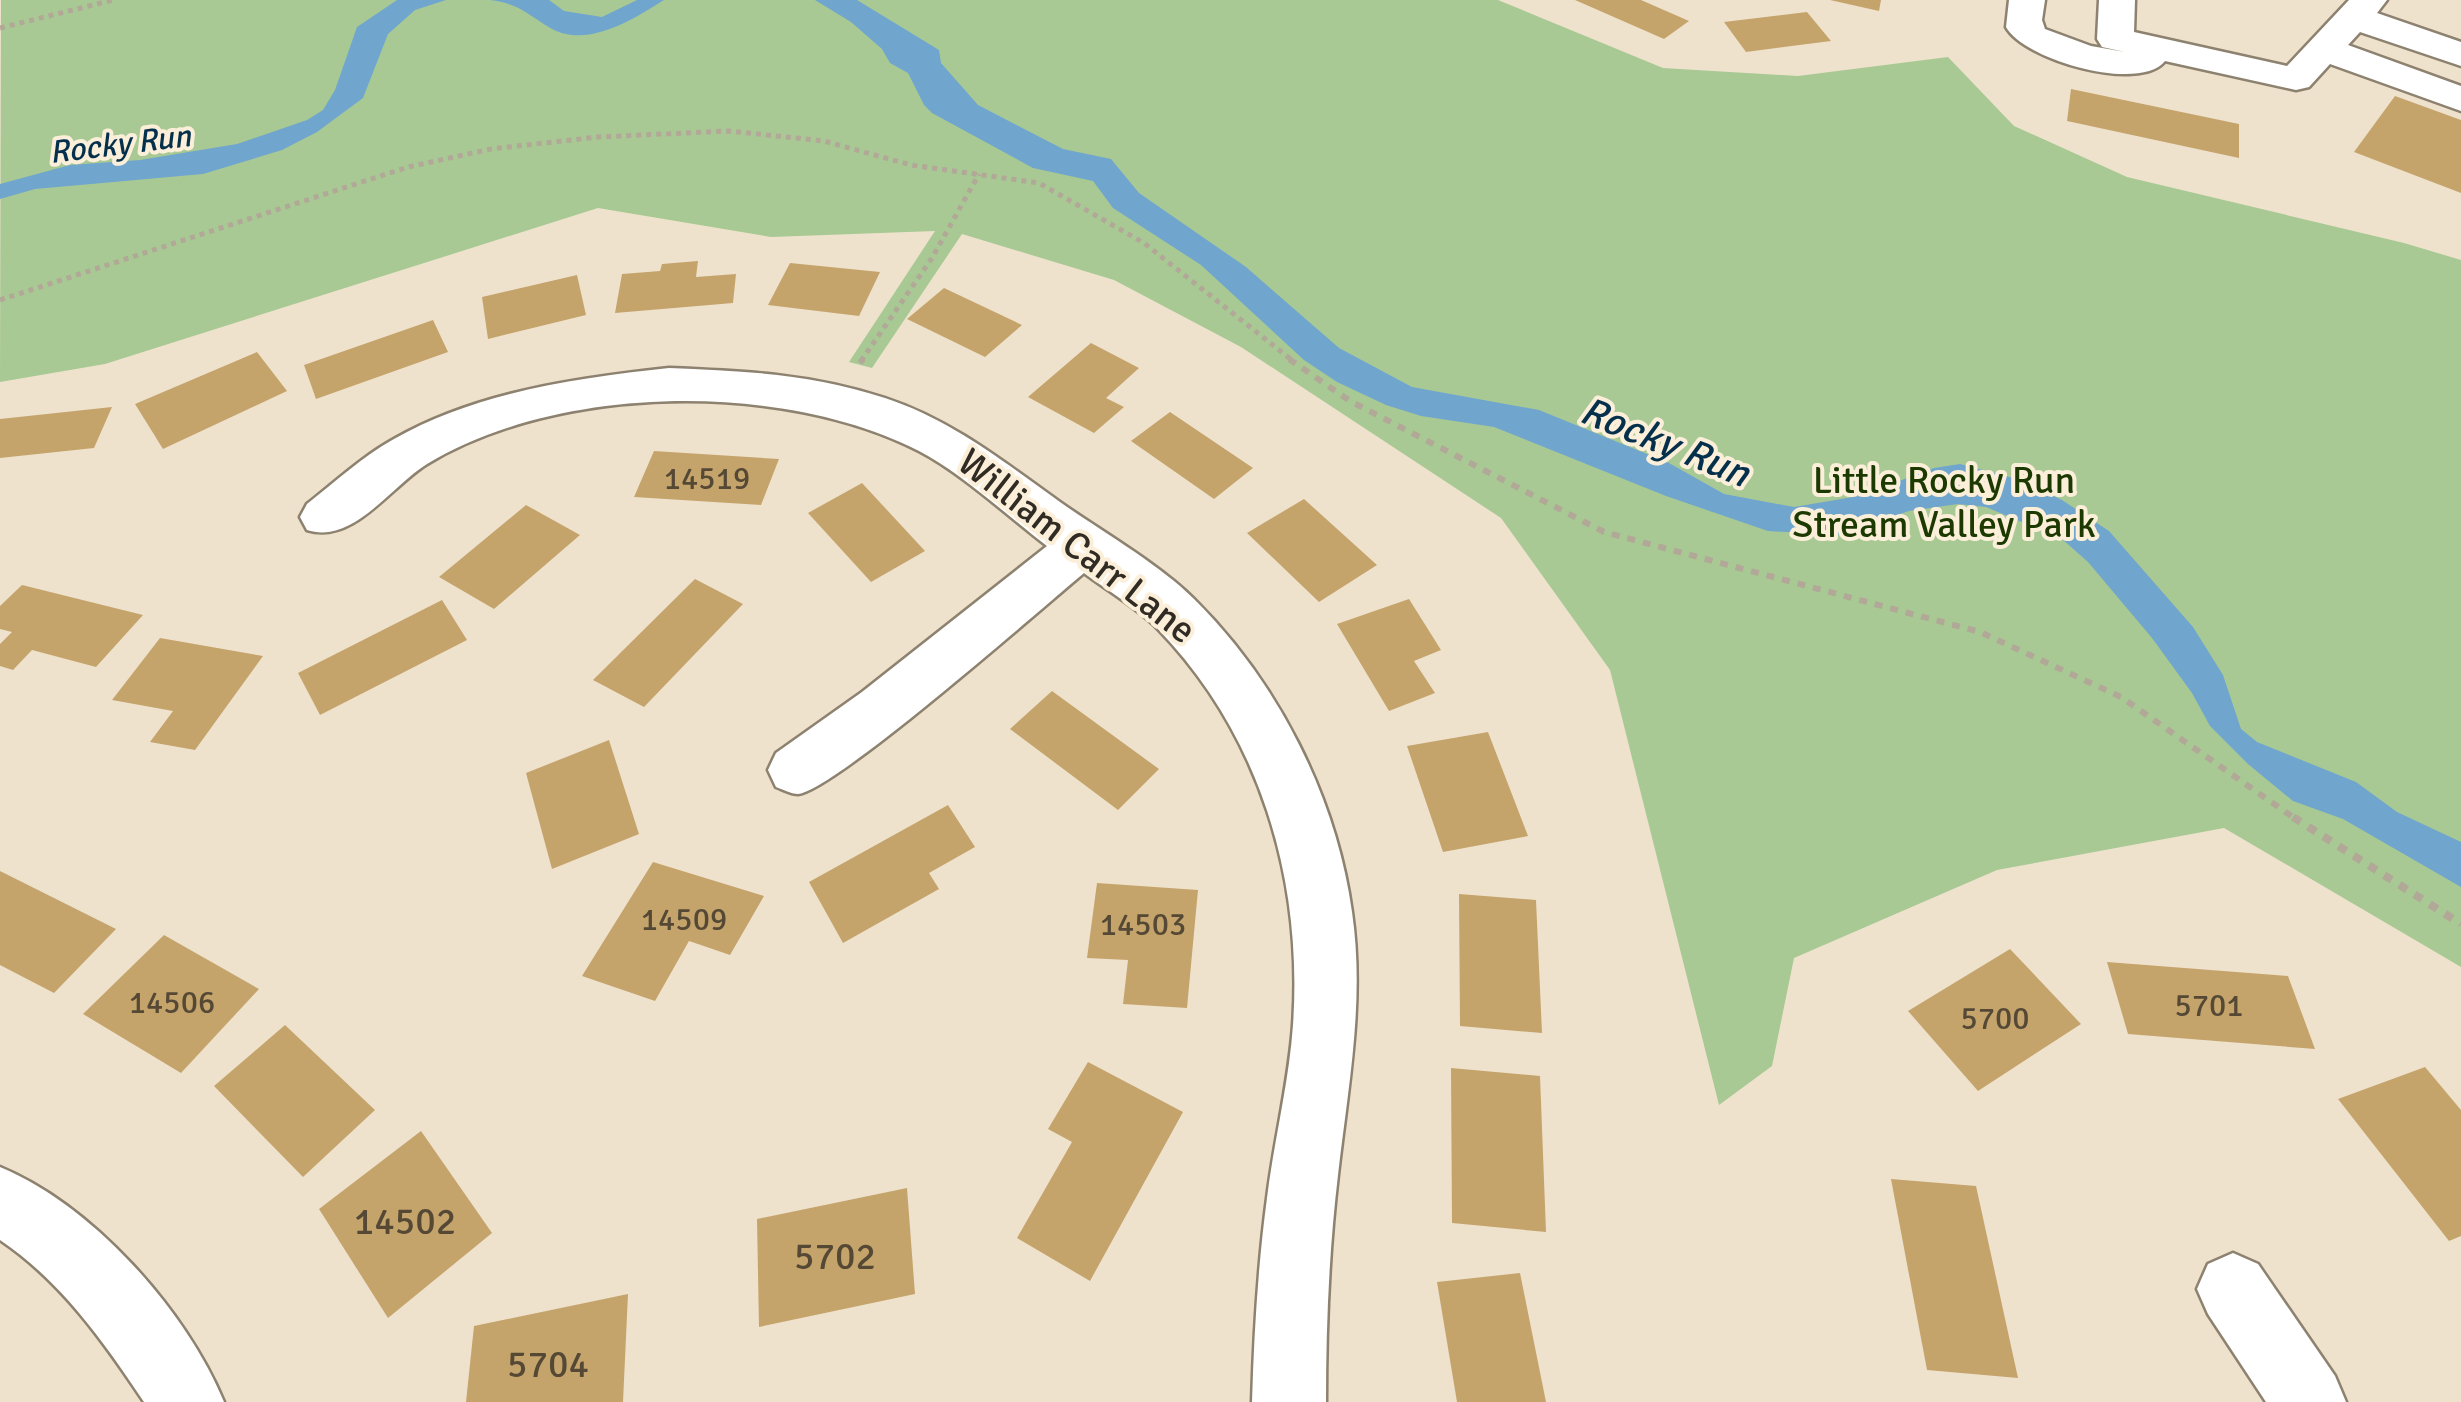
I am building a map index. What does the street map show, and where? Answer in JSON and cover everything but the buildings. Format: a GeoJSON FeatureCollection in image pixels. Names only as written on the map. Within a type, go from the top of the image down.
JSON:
{"type":"FeatureCollection","features":[{"type":"Feature","properties":{"kind":"street"},"geometry":{"type":"LineString","coordinates":[[2027,0],[2024,25],[2028,35],[2044,44],[2123,64],[2148,60],[2152,47]]}},
{"type":"Feature","properties":{"kind":"street"},"geometry":{"type":"LineString","coordinates":[[2116,0],[2115,39],[2296,78],[2361,8],[2461,55]]}},
{"type":"Feature","properties":{"kind":"street"},"geometry":{"type":"LineString","coordinates":[[2324,49],[2461,99]]}},
{"type":"Feature","properties":{"kind":"street","name":"William Carr Lane"},"geometry":{"type":"LineString","coordinates":[[326,517],[409,452],[446,434],[575,395],[700,383],[775,388],[872,410],[938,440],[1173,612],[1196,634],[1269,738],[1304,825],[1320,895],[1326,1026],[1290,1300],[1289,1402]]}},
{"type":"Feature","properties":{"kind":"street"},"geometry":{"type":"LineString","coordinates":[[796,770],[882,708],[1085,544]]}},
{"type":"Feature","properties":{"kind":"street"},"geometry":{"type":"LineString","coordinates":[[0,1201],[36,1220],[136,1324],[187,1402]]}},
{"type":"Feature","properties":{"kind":"street"},"geometry":{"type":"LineString","coordinates":[[2233,1289],[2309,1402]]}},
{"type":"Feature","properties":{"kind":"path"},"geometry":{"type":"LineString","coordinates":[[0,28],[113,0]]}},
{"type":"Feature","properties":{"kind":"path"},"geometry":{"type":"LineString","coordinates":[[0,300],[372,178],[491,149],[598,136],[729,131],[824,141],[911,164],[1038,183],[1144,243],[1266,342],[1350,402],[1604,532],[1980,632],[2120,697],[2280,809],[2461,924]]}},
{"type":"Feature","properties":{"kind":"path"},"geometry":{"type":"LineString","coordinates":[[832,398],[932,258],[979,174]]}},
{"type":"Feature","properties":{"kind":"green space","name":"Little Rocky Run Stream Valley Park"},"geometry":{"type":"Polygon","coordinates":[[[1,0],[1498,0],[1663,68],[1798,76],[1948,57],[2014,126],[2127,177],[2461,260],[2461,967],[2224,828],[1997,870],[1794,958],[1772,1066],[1719,1105],[1610,670],[1501,518],[1241,347],[1114,280],[962,234],[872,368],[849,362],[935,231],[771,237],[598,208],[105,364],[0,382],[1,0]]]}},
{"type":"Feature","properties":{"kind":"water","name":"Rocky Run"},"geometry":{"type":"Polygon","coordinates":[[[397,0],[446,0],[415,10],[388,34],[363,98],[317,132],[282,150],[203,174],[35,189],[0,199],[0,184],[70,165],[140,160],[237,144],[307,120],[323,110],[335,90],[357,27],[397,0]]]}},
{"type":"Feature","properties":{"kind":"water"},"geometry":{"type":"Polygon","coordinates":[[[490,0],[549,0],[564,11],[602,17],[637,0],[664,0],[607,30],[576,35],[561,33],[514,6],[490,0]]]}},
{"type":"Feature","properties":{"kind":"water","name":"Rocky Run"},"geometry":{"type":"Polygon","coordinates":[[[815,0],[857,0],[939,50],[941,63],[978,105],[1063,149],[1111,159],[1139,193],[1246,267],[1339,348],[1412,387],[1539,410],[1669,463],[1724,494],[1794,507],[1859,496],[1934,468],[1960,464],[2021,480],[2062,500],[2109,531],[2193,627],[2223,675],[2241,729],[2257,742],[2356,782],[2397,812],[2461,842],[2461,887],[2343,819],[2293,801],[2248,764],[2210,726],[2192,693],[2152,638],[2088,562],[2062,539],[1986,507],[1958,504],[1909,511],[1838,535],[1768,531],[1666,496],[1494,427],[1421,416],[1386,405],[1337,382],[1304,360],[1201,265],[1113,208],[1093,181],[1033,168],[932,113],[908,73],[890,63],[882,49],[851,22],[815,0]]]}}]}
